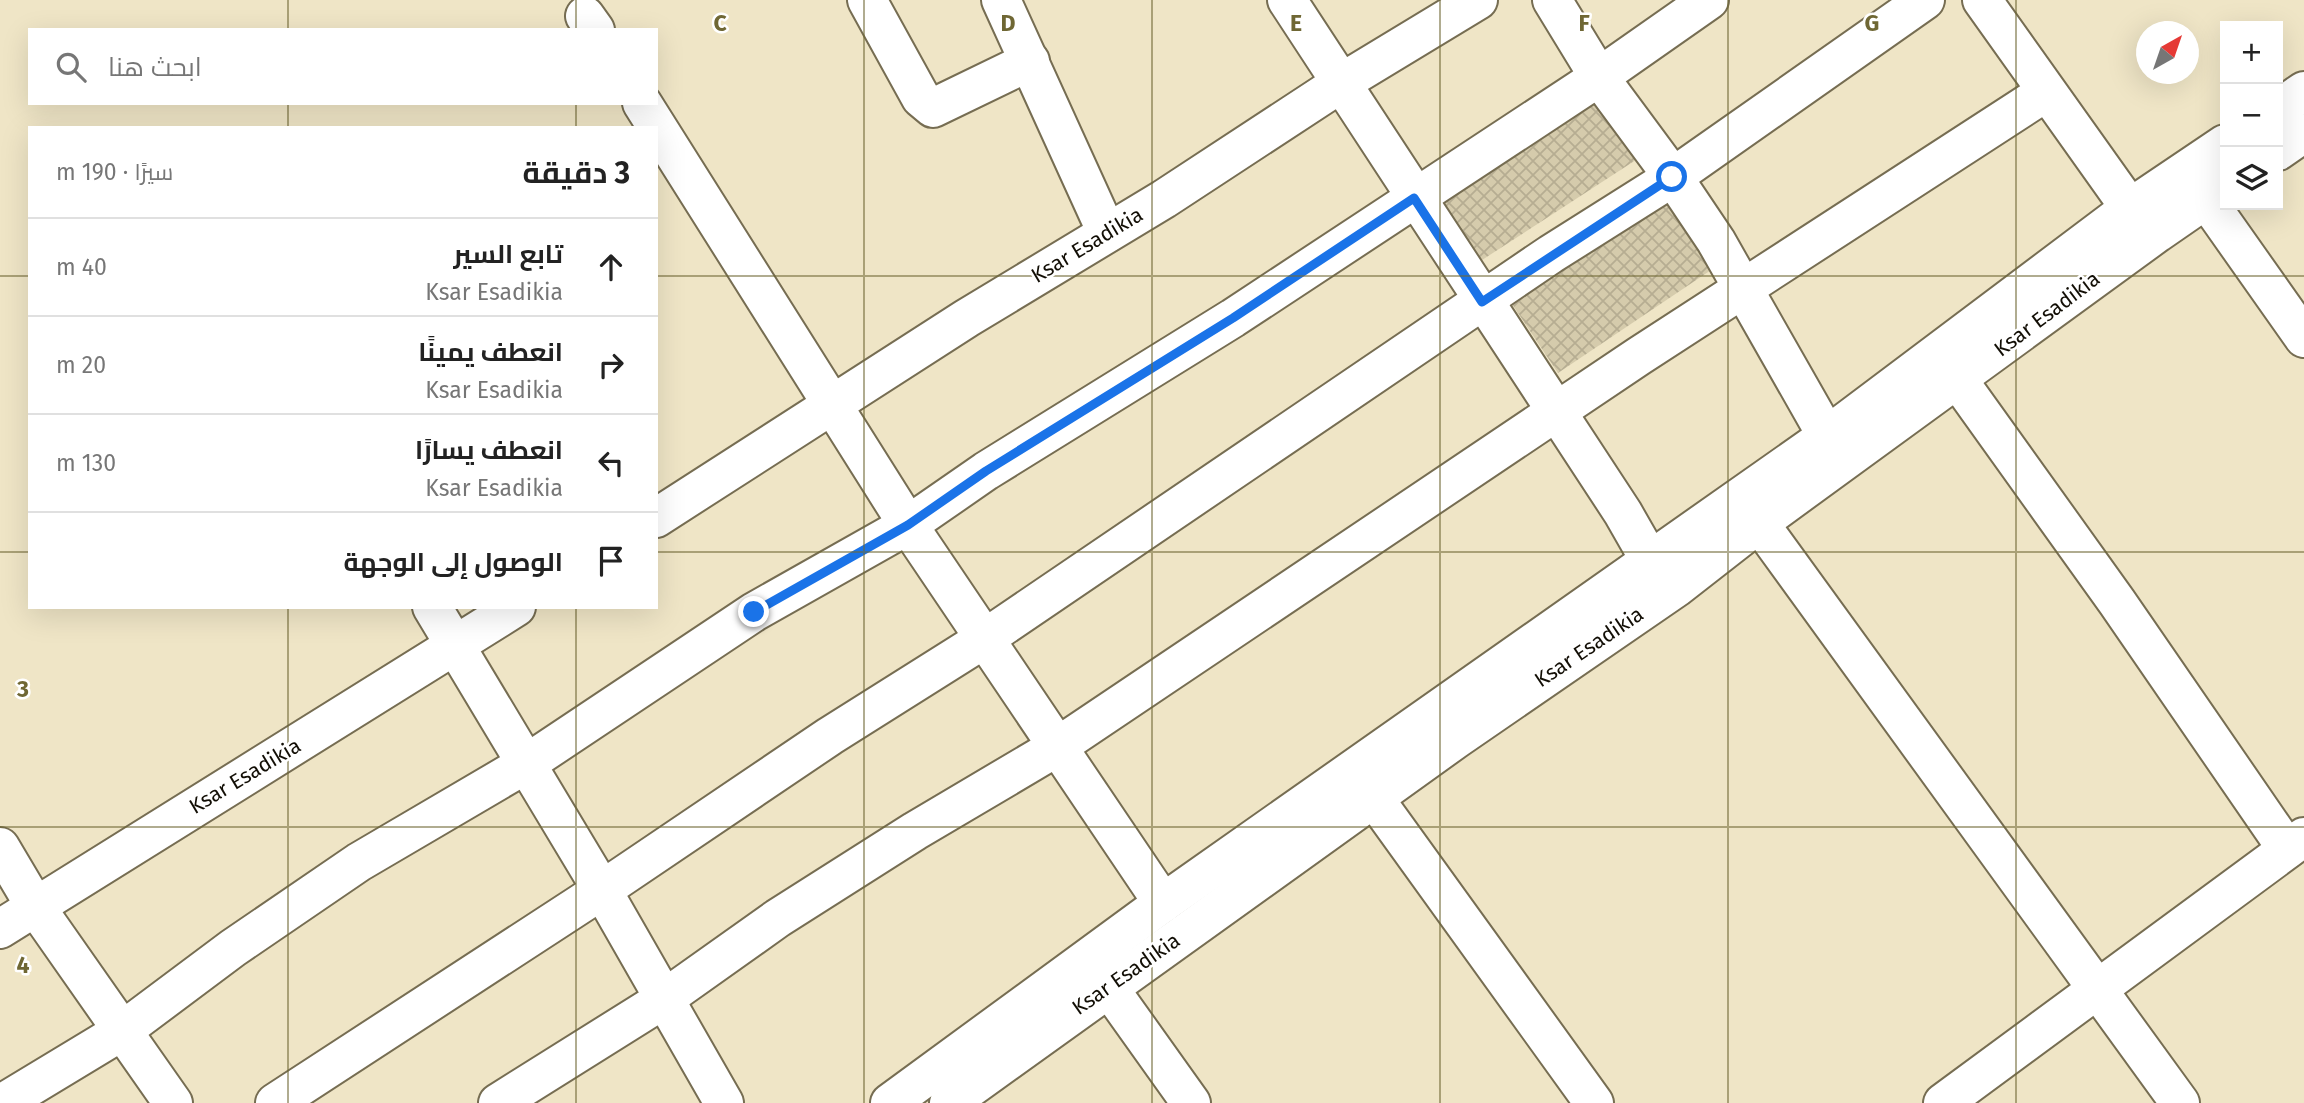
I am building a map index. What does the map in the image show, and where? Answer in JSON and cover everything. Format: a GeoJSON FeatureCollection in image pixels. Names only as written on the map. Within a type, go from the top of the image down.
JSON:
{"type":"FeatureCollection","features":[{"type":"Feature","properties":{"kind":"street"},"geometry":{"type":"LineString","coordinates":[[867,0],[921,98],[933,108],[1030,61]]}},
{"type":"Feature","properties":{"kind":"street"},"geometry":{"type":"LineString","coordinates":[[1000,0],[1107,233]]}},
{"type":"Feature","properties":{"kind":"street"},"geometry":{"type":"LineString","coordinates":[[1287,0],[1651,562]]}},
{"type":"Feature","properties":{"kind":"street","name":"Ksar Esadikia"},"geometry":{"type":"LineString","coordinates":[[658,517],[967,318],[1478,0]]}},
{"type":"Feature","properties":{"kind":"street"},"geometry":{"type":"LineString","coordinates":[[1552,0],[1598,78],[1716,241],[1827,436]]}},
{"type":"Feature","properties":{"kind":"street"},"geometry":{"type":"LineString","coordinates":[[3,1103],[122,1031],[233,948],[359,862],[526,764],[754,612],[908,525],[986,471],[1233,318],[1598,78],[1709,0]]}},
{"type":"Feature","properties":{"kind":"street"},"geometry":{"type":"LineString","coordinates":[[275,1103],[602,890],[830,736],[984,639],[1482,302],[1672,177],[1925,0]]}},
{"type":"Feature","properties":{"kind":"street"},"geometry":{"type":"LineString","coordinates":[[1982,0],[2130,208]]}},
{"type":"Feature","properties":{"kind":"street"},"geometry":{"type":"LineString","coordinates":[[2283,106],[2304,91]]}},
{"type":"Feature","properties":{"kind":"street"},"geometry":{"type":"LineString","coordinates":[[498,1103],[664,999],[789,911],[915,831],[1057,747],[1555,412],[2046,92]]}},
{"type":"Feature","properties":{"kind":"street","name":"Ksar Esadikia"},"geometry":{"type":"LineString","coordinates":[[643,105],[657,126]]}},
{"type":"Feature","properties":{"kind":"street","name":"Ksar Esadikia"},"geometry":{"type":"LineString","coordinates":[[658,128],[908,525],[1163,903]]}},
{"type":"Feature","properties":{"kind":"street"},"geometry":{"type":"LineString","coordinates":[[2283,148],[2304,133]]}},
{"type":"Feature","properties":{"kind":"street","name":"Ksar Esadikia"},"geometry":{"type":"LineString","coordinates":[[890,1103],[1374,798],[1677,587],[1750,509],[1827,436],[2130,208],[2221,147]]}},
{"type":"Feature","properties":{"kind":"street"},"geometry":{"type":"LineString","coordinates":[[2216,192],[2304,338]]}},
{"type":"Feature","properties":{"kind":"street","name":"Ksar Esadikia"},"geometry":{"type":"LineString","coordinates":[[949,1103],[1097,973],[1163,903],[1651,562],[1750,509],[1958,380],[2216,192]]}},
{"type":"Feature","properties":{"kind":"street"},"geometry":{"type":"LineString","coordinates":[[1943,1103],[2296,843],[2117,603],[1958,380]]}},
{"type":"Feature","properties":{"kind":"street"},"geometry":{"type":"LineString","coordinates":[[1750,509],[2180,1103]]}},
{"type":"Feature","properties":{"kind":"street"},"geometry":{"type":"LineString","coordinates":[[433,609],[602,890],[724,1103]]}},
{"type":"Feature","properties":{"kind":"street","name":"Ksar Esadikia"},"geometry":{"type":"LineString","coordinates":[[0,929],[513,609]]}},
{"type":"Feature","properties":{"kind":"street"},"geometry":{"type":"LineString","coordinates":[[1374,798],[1594,1103]]}},
{"type":"Feature","properties":{"kind":"street"},"geometry":{"type":"LineString","coordinates":[[0,846],[34,906],[173,1103]]}},
{"type":"Feature","properties":{"kind":"street"},"geometry":{"type":"LineString","coordinates":[[1097,973],[1191,1103]]}},
{"type":"Feature","properties":{"kind":"building"},"geometry":{"type":"Polygon","coordinates":[[[1600,92],[1642,156],[1479,262],[1438,199],[1600,92]]]}},
{"type":"Feature","properties":{"kind":"building"},"geometry":{"type":"Polygon","coordinates":[[[1666,191],[1717,266],[1558,373],[1508,298],[1666,191]]]}},
{"type":"Feature","properties":{"kind":"route"},"geometry":{"type":"LineString","coordinates":[[754,612],[908,525],[986,471],[1233,318],[1414,198],[1482,302],[1551,254],[1672,177]]}}]}
